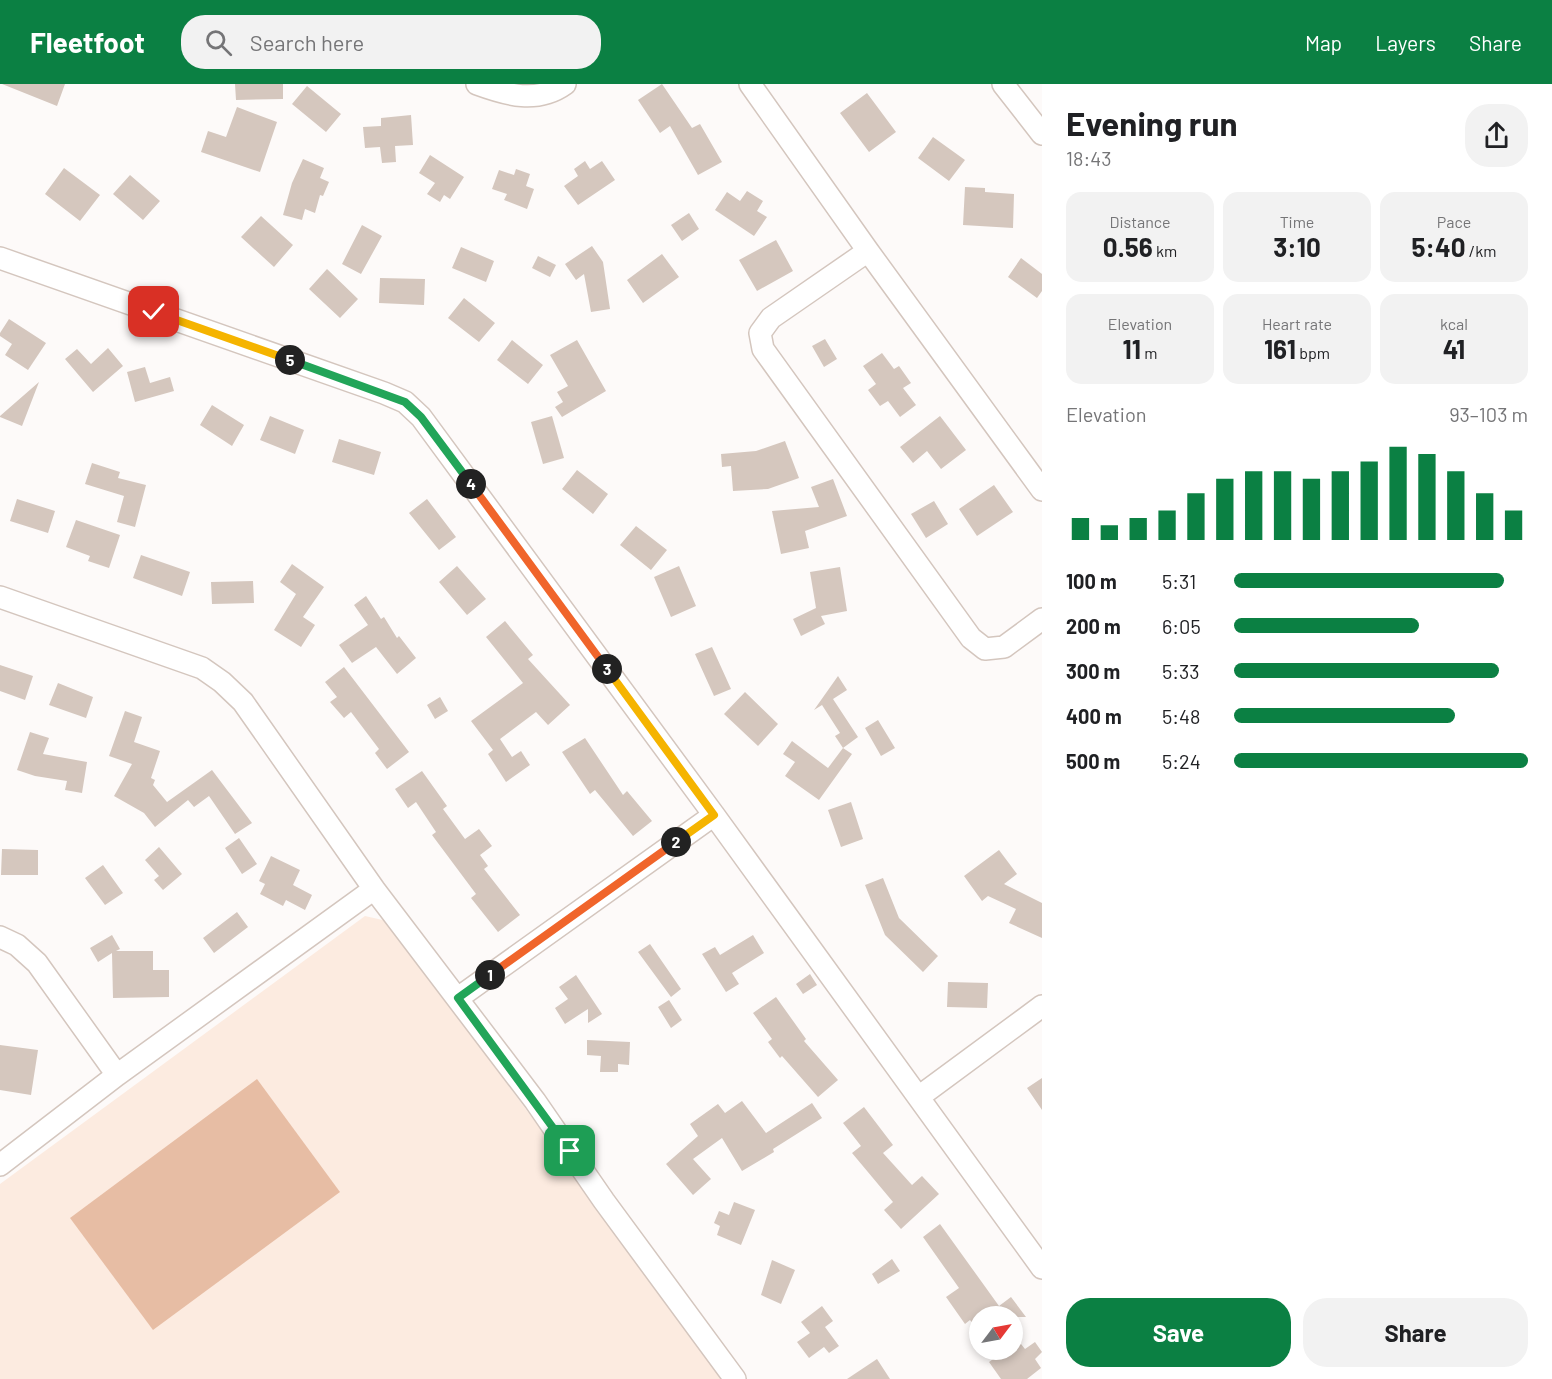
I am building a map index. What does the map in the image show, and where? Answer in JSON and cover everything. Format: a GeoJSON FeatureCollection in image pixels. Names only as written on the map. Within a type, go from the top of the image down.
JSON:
{"type":"FeatureCollection","features":[{"type":"Feature","properties":{"kind":"street"},"geometry":{"type":"LineString","coordinates":[[477,84],[525,97],[541,96],[556,91],[566,84]]}},
{"type":"Feature","properties":{"kind":"street"},"geometry":{"type":"LineString","coordinates":[[750,84],[868,252],[1042,490]]}},
{"type":"Feature","properties":{"kind":"street"},"geometry":{"type":"LineString","coordinates":[[1003,84],[1042,134]]}},
{"type":"Feature","properties":{"kind":"street"},"geometry":{"type":"LineString","coordinates":[[868,252],[771,318],[760,333],[763,349],[971,638],[985,649],[1004,647],[1042,619]]}},
{"type":"Feature","properties":{"kind":"street"},"geometry":{"type":"LineString","coordinates":[[0,258],[405,402],[421,417],[920,1096],[1042,1268]]}},
{"type":"Feature","properties":{"kind":"street"},"geometry":{"type":"LineString","coordinates":[[0,597],[202,668],[222,682],[243,702],[374,889],[458,998],[735,1379]]}},
{"type":"Feature","properties":{"kind":"street"},"geometry":{"type":"LineString","coordinates":[[458,998],[714,815]]}},
{"type":"Feature","properties":{"kind":"street"},"geometry":{"type":"LineString","coordinates":[[0,1165],[117,1075],[374,889]]}},
{"type":"Feature","properties":{"kind":"street"},"geometry":{"type":"LineString","coordinates":[[0,937],[17,945],[37,963],[117,1075]]}},
{"type":"Feature","properties":{"kind":"street"},"geometry":{"type":"LineString","coordinates":[[920,1096],[1042,1006]]}},
{"type":"Feature","properties":{"kind":"shaded area"},"geometry":{"type":"Polygon","coordinates":[[[365,916],[387,921],[725,1379],[0,1379],[0,1184],[365,916]]]}},
{"type":"Feature","properties":{"kind":"shaded area"},"geometry":{"type":"Polygon","coordinates":[[[257,1079],[340,1192],[153,1330],[70,1218],[257,1079]]]}},
{"type":"Feature","properties":{"kind":"building"},"geometry":{"type":"Polygon","coordinates":[[[2,84],[65,84],[57,106],[2,84]]]}},
{"type":"Feature","properties":{"kind":"building"},"geometry":{"type":"Polygon","coordinates":[[[235,84],[283,84],[283,99],[236,100],[235,84]]]}},
{"type":"Feature","properties":{"kind":"building"},"geometry":{"type":"Polygon","coordinates":[[[662,84],[692,128],[700,124],[722,162],[698,175],[670,126],[660,133],[638,100],[662,84]]]}},
{"type":"Feature","properties":{"kind":"building"},"geometry":{"type":"Polygon","coordinates":[[[307,86],[341,114],[326,132],[292,104],[307,86]]]}},
{"type":"Feature","properties":{"kind":"building"},"geometry":{"type":"Polygon","coordinates":[[[867,93],[896,132],[869,152],[840,113],[867,93]]]}},
{"type":"Feature","properties":{"kind":"building"},"geometry":{"type":"Polygon","coordinates":[[[237,107],[277,122],[260,172],[201,152],[208,131],[226,137],[237,107]]]}},
{"type":"Feature","properties":{"kind":"building"},"geometry":{"type":"Polygon","coordinates":[[[411,115],[413,145],[395,146],[396,162],[382,163],[380,147],[365,148],[363,127],[381,126],[381,118],[411,115]]]}},
{"type":"Feature","properties":{"kind":"building"},"geometry":{"type":"Polygon","coordinates":[[[933,137],[965,160],[949,181],[918,158],[933,137]]]}},
{"type":"Feature","properties":{"kind":"building"},"geometry":{"type":"Polygon","coordinates":[[[430,155],[464,177],[450,199],[444,195],[440,202],[427,194],[435,183],[419,173],[430,155]]]}},
{"type":"Feature","properties":{"kind":"building"},"geometry":{"type":"Polygon","coordinates":[[[303,159],[324,168],[320,178],[329,182],[323,196],[320,195],[315,213],[305,209],[302,220],[283,215],[292,183],[303,159]]]}},
{"type":"Feature","properties":{"kind":"building"},"geometry":{"type":"Polygon","coordinates":[[[585,161],[590,169],[602,161],[615,180],[578,205],[564,186],[578,176],[574,169],[585,161]]]}},
{"type":"Feature","properties":{"kind":"building"},"geometry":{"type":"Polygon","coordinates":[[[64,168],[100,195],[80,221],[45,194],[64,168]]]}},
{"type":"Feature","properties":{"kind":"building"},"geometry":{"type":"Polygon","coordinates":[[[516,169],[530,174],[526,186],[534,189],[527,209],[504,200],[507,194],[492,189],[499,170],[514,175],[516,169]]]}},
{"type":"Feature","properties":{"kind":"building"},"geometry":{"type":"Polygon","coordinates":[[[130,175],[160,201],[143,220],[113,194],[130,175]]]}},
{"type":"Feature","properties":{"kind":"building"},"geometry":{"type":"Polygon","coordinates":[[[965,187],[985,188],[985,192],[1014,194],[1013,228],[963,225],[965,187]]]}},
{"type":"Feature","properties":{"kind":"building"},"geometry":{"type":"Polygon","coordinates":[[[747,191],[763,201],[757,211],[767,217],[754,236],[715,210],[727,192],[740,201],[747,191]]]}},
{"type":"Feature","properties":{"kind":"building"},"geometry":{"type":"Polygon","coordinates":[[[689,213],[699,229],[682,241],[671,225],[689,213]]]}},
{"type":"Feature","properties":{"kind":"building"},"geometry":{"type":"Polygon","coordinates":[[[261,216],[293,245],[274,267],[241,237],[261,216]]]}},
{"type":"Feature","properties":{"kind":"building"},"geometry":{"type":"Polygon","coordinates":[[[362,225],[382,236],[361,274],[342,264],[362,225]]]}},
{"type":"Feature","properties":{"kind":"building"},"geometry":{"type":"Polygon","coordinates":[[[776,240],[793,271],[757,291],[739,260],[776,240]]]}},
{"type":"Feature","properties":{"kind":"building"},"geometry":{"type":"Polygon","coordinates":[[[592,246],[603,262],[610,309],[591,312],[584,274],[576,280],[565,264],[592,246]]]}},
{"type":"Feature","properties":{"kind":"building"},"geometry":{"type":"Polygon","coordinates":[[[461,247],[494,261],[486,282],[452,268],[461,247]]]}},
{"type":"Feature","properties":{"kind":"building"},"geometry":{"type":"Polygon","coordinates":[[[662,254],[679,277],[643,303],[627,280],[662,254]]]}},
{"type":"Feature","properties":{"kind":"building"},"geometry":{"type":"Polygon","coordinates":[[[538,256],[556,265],[550,277],[532,268],[538,256]]]}},
{"type":"Feature","properties":{"kind":"building"},"geometry":{"type":"Polygon","coordinates":[[[1021,258],[1042,274],[1042,291],[1037,298],[1008,277],[1021,258]]]}},
{"type":"Feature","properties":{"kind":"building"},"geometry":{"type":"Polygon","coordinates":[[[327,269],[358,299],[340,318],[309,289],[327,269]]]}},
{"type":"Feature","properties":{"kind":"building"},"geometry":{"type":"Polygon","coordinates":[[[380,278],[425,279],[424,305],[379,303],[380,278]]]}},
{"type":"Feature","properties":{"kind":"building"},"geometry":{"type":"Polygon","coordinates":[[[464,298],[495,323],[479,342],[448,318],[464,298]]]}},
{"type":"Feature","properties":{"kind":"building"},"geometry":{"type":"Polygon","coordinates":[[[9,319],[46,343],[28,370],[5,355],[12,344],[0,336],[0,333],[9,319]]]}},
{"type":"Feature","properties":{"kind":"building"},"geometry":{"type":"Polygon","coordinates":[[[825,339],[837,359],[824,367],[812,346],[825,339]]]}},
{"type":"Feature","properties":{"kind":"building"},"geometry":{"type":"Polygon","coordinates":[[[512,340],[543,365],[528,384],[497,360],[512,340]]]}},
{"type":"Feature","properties":{"kind":"building"},"geometry":{"type":"Polygon","coordinates":[[[577,340],[606,391],[562,417],[555,407],[563,402],[557,392],[568,386],[550,355],[577,340]]]}},
{"type":"Feature","properties":{"kind":"building"},"geometry":{"type":"Polygon","coordinates":[[[108,348],[123,366],[93,392],[65,359],[77,349],[91,364],[108,348]]]}},
{"type":"Feature","properties":{"kind":"building"},"geometry":{"type":"Polygon","coordinates":[[[882,353],[894,369],[899,366],[911,383],[903,388],[916,405],[900,417],[888,401],[880,406],[868,390],[876,384],[863,366],[882,353]]]}},
{"type":"Feature","properties":{"kind":"building"},"geometry":{"type":"Polygon","coordinates":[[[145,367],[150,383],[170,377],[174,391],[135,402],[127,372],[145,367]]]}},
{"type":"Feature","properties":{"kind":"building"},"geometry":{"type":"Polygon","coordinates":[[[39,382],[22,426],[0,417],[0,416],[39,382]]]}},
{"type":"Feature","properties":{"kind":"building"},"geometry":{"type":"Polygon","coordinates":[[[212,405],[244,425],[232,446],[200,425],[212,405]]]}},
{"type":"Feature","properties":{"kind":"building"},"geometry":{"type":"Polygon","coordinates":[[[270,416],[304,430],[295,454],[260,440],[270,416]]]}},
{"type":"Feature","properties":{"kind":"building"},"geometry":{"type":"Polygon","coordinates":[[[552,416],[564,458],[543,464],[531,422],[552,416]]]}},
{"type":"Feature","properties":{"kind":"building"},"geometry":{"type":"Polygon","coordinates":[[[940,416],[966,450],[941,469],[927,451],[913,463],[900,447],[940,416]]]}},
{"type":"Feature","properties":{"kind":"building"},"geometry":{"type":"Polygon","coordinates":[[[339,439],[381,452],[374,475],[332,462],[339,439]]]}},
{"type":"Feature","properties":{"kind":"building"},"geometry":{"type":"Polygon","coordinates":[[[785,441],[799,478],[768,489],[733,491],[731,466],[722,467],[721,454],[756,451],[785,441]]]}},
{"type":"Feature","properties":{"kind":"building"},"geometry":{"type":"Polygon","coordinates":[[[92,463],[120,472],[118,478],[146,485],[135,527],[117,522],[124,496],[85,484],[92,463]]]}},
{"type":"Feature","properties":{"kind":"building"},"geometry":{"type":"Polygon","coordinates":[[[577,470],[608,494],[593,514],[562,489],[577,470]]]}},
{"type":"Feature","properties":{"kind":"building"},"geometry":{"type":"Polygon","coordinates":[[[833,479],[847,516],[805,531],[809,548],[781,554],[772,511],[819,507],[811,487],[833,479]]]}},
{"type":"Feature","properties":{"kind":"building"},"geometry":{"type":"Polygon","coordinates":[[[994,485],[1013,512],[977,536],[959,509],[994,485]]]}},
{"type":"Feature","properties":{"kind":"building"},"geometry":{"type":"Polygon","coordinates":[[[17,499],[55,511],[48,533],[10,521],[17,499]]]}},
{"type":"Feature","properties":{"kind":"building"},"geometry":{"type":"Polygon","coordinates":[[[427,499],[456,537],[439,550],[409,513],[427,499]]]}},
{"type":"Feature","properties":{"kind":"building"},"geometry":{"type":"Polygon","coordinates":[[[934,501],[948,524],[926,538],[911,514],[934,501]]]}},
{"type":"Feature","properties":{"kind":"building"},"geometry":{"type":"Polygon","coordinates":[[[76,520],[120,535],[109,568],[88,561],[90,556],[66,547],[76,520]]]}},
{"type":"Feature","properties":{"kind":"building"},"geometry":{"type":"Polygon","coordinates":[[[636,526],[667,550],[651,570],[620,545],[636,526]]]}},
{"type":"Feature","properties":{"kind":"building"},"geometry":{"type":"Polygon","coordinates":[[[141,555],[190,572],[182,596],[133,578],[141,555]]]}},
{"type":"Feature","properties":{"kind":"building"},"geometry":{"type":"Polygon","coordinates":[[[292,564],[324,587],[303,617],[315,625],[301,647],[274,630],[296,594],[280,582],[292,564]]]}},
{"type":"Feature","properties":{"kind":"building"},"geometry":{"type":"Polygon","coordinates":[[[457,566],[486,599],[467,615],[439,582],[457,566]]]}},
{"type":"Feature","properties":{"kind":"building"},"geometry":{"type":"Polygon","coordinates":[[[679,566],[696,606],[671,617],[654,577],[679,566]]]}},
{"type":"Feature","properties":{"kind":"building"},"geometry":{"type":"Polygon","coordinates":[[[840,567],[847,611],[821,616],[825,624],[801,636],[793,619],[816,608],[810,572],[840,567]]]}},
{"type":"Feature","properties":{"kind":"building"},"geometry":{"type":"Polygon","coordinates":[[[253,581],[254,603],[212,604],[211,582],[253,581]]]}},
{"type":"Feature","properties":{"kind":"building"},"geometry":{"type":"Polygon","coordinates":[[[366,596],[381,619],[384,617],[397,638],[399,636],[416,658],[397,674],[376,647],[352,663],[339,645],[368,625],[354,605],[366,596]]]}},
{"type":"Feature","properties":{"kind":"building"},"geometry":{"type":"Polygon","coordinates":[[[505,621],[533,655],[528,659],[570,705],[548,725],[536,712],[500,739],[512,757],[521,751],[530,765],[506,782],[488,754],[493,750],[471,721],[523,683],[486,637],[505,621]]]}},
{"type":"Feature","properties":{"kind":"building"},"geometry":{"type":"Polygon","coordinates":[[[712,647],[731,689],[714,696],[695,654],[712,647]]]}},
{"type":"Feature","properties":{"kind":"building"},"geometry":{"type":"Polygon","coordinates":[[[0,665],[33,676],[25,700],[0,691],[0,665]]]}},
{"type":"Feature","properties":{"kind":"building"},"geometry":{"type":"Polygon","coordinates":[[[344,667],[409,752],[387,769],[375,753],[379,749],[351,712],[344,718],[330,702],[337,697],[325,682],[344,667]]]}},
{"type":"Feature","properties":{"kind":"building"},"geometry":{"type":"Polygon","coordinates":[[[838,676],[847,690],[833,699],[858,737],[843,748],[835,736],[840,733],[822,705],[814,710],[838,676]]]}},
{"type":"Feature","properties":{"kind":"building"},"geometry":{"type":"Polygon","coordinates":[[[58,683],[93,697],[86,718],[49,705],[58,683]]]}},
{"type":"Feature","properties":{"kind":"building"},"geometry":{"type":"Polygon","coordinates":[[[745,692],[778,724],[758,746],[724,714],[745,692]]]}},
{"type":"Feature","properties":{"kind":"building"},"geometry":{"type":"Polygon","coordinates":[[[440,697],[448,711],[435,719],[427,705],[440,697]]]}},
{"type":"Feature","properties":{"kind":"building"},"geometry":{"type":"Polygon","coordinates":[[[125,711],[142,717],[134,742],[160,751],[151,778],[155,780],[153,785],[167,802],[212,770],[252,823],[235,834],[209,796],[194,807],[188,800],[155,827],[144,813],[114,796],[132,764],[109,756],[125,711]]]}},
{"type":"Feature","properties":{"kind":"building"},"geometry":{"type":"Polygon","coordinates":[[[878,720],[895,748],[881,756],[865,728],[878,720]]]}},
{"type":"Feature","properties":{"kind":"building"},"geometry":{"type":"Polygon","coordinates":[[[30,732],[49,738],[43,754],[87,762],[82,793],[65,790],[67,781],[35,776],[17,770],[30,732]]]}},
{"type":"Feature","properties":{"kind":"building"},"geometry":{"type":"Polygon","coordinates":[[[585,738],[623,795],[627,791],[652,821],[633,836],[595,790],[590,794],[562,752],[585,738]]]}},
{"type":"Feature","properties":{"kind":"building"},"geometry":{"type":"Polygon","coordinates":[[[792,741],[828,768],[843,748],[852,754],[819,800],[785,776],[795,762],[783,754],[792,741]]]}},
{"type":"Feature","properties":{"kind":"building"},"geometry":{"type":"Polygon","coordinates":[[[422,771],[447,806],[443,809],[465,839],[479,829],[492,846],[480,855],[488,866],[484,869],[520,915],[498,932],[471,898],[476,894],[432,835],[436,832],[416,802],[408,808],[395,789],[422,771]]]}},
{"type":"Feature","properties":{"kind":"building"},"geometry":{"type":"Polygon","coordinates":[[[851,802],[863,839],[841,847],[828,810],[851,802]]]}},
{"type":"Feature","properties":{"kind":"building"},"geometry":{"type":"Polygon","coordinates":[[[239,838],[257,864],[242,874],[225,848],[239,838]]]}},
{"type":"Feature","properties":{"kind":"building"},"geometry":{"type":"Polygon","coordinates":[[[159,847],[182,874],[163,890],[154,880],[159,876],[145,860],[159,847]]]}},
{"type":"Feature","properties":{"kind":"building"},"geometry":{"type":"Polygon","coordinates":[[[2,849],[38,850],[38,875],[1,875],[2,849]]]}},
{"type":"Feature","properties":{"kind":"building"},"geometry":{"type":"Polygon","coordinates":[[[999,850],[1017,874],[1004,884],[1042,903],[1042,938],[1009,923],[1016,909],[988,896],[982,901],[964,876],[999,850]]]}},
{"type":"Feature","properties":{"kind":"building"},"geometry":{"type":"Polygon","coordinates":[[[271,856],[300,870],[293,885],[312,895],[305,910],[286,900],[283,906],[260,894],[265,884],[259,881],[271,856]]]}},
{"type":"Feature","properties":{"kind":"building"},"geometry":{"type":"Polygon","coordinates":[[[103,865],[123,893],[105,905],[85,878],[103,865]]]}},
{"type":"Feature","properties":{"kind":"building"},"geometry":{"type":"Polygon","coordinates":[[[883,878],[899,918],[938,956],[923,972],[885,935],[865,885],[883,878]]]}},
{"type":"Feature","properties":{"kind":"building"},"geometry":{"type":"Polygon","coordinates":[[[237,912],[248,927],[214,953],[203,938],[237,912]]]}},
{"type":"Feature","properties":{"kind":"building"},"geometry":{"type":"Polygon","coordinates":[[[112,935],[120,949],[116,951],[153,951],[153,970],[169,970],[169,997],[113,998],[112,953],[98,962],[90,948],[112,935]]]}},
{"type":"Feature","properties":{"kind":"building"},"geometry":{"type":"Polygon","coordinates":[[[753,935],[764,953],[732,973],[739,984],[726,992],[702,954],[715,947],[720,955],[753,935]]]}},
{"type":"Feature","properties":{"kind":"building"},"geometry":{"type":"Polygon","coordinates":[[[650,944],[681,989],[671,997],[638,952],[650,944]]]}},
{"type":"Feature","properties":{"kind":"building"},"geometry":{"type":"Polygon","coordinates":[[[810,974],[817,985],[803,994],[796,984],[810,974]]]}},
{"type":"Feature","properties":{"kind":"building"},"geometry":{"type":"Polygon","coordinates":[[[576,975],[602,1014],[588,1023],[588,1009],[565,1024],[555,1008],[568,999],[559,987],[576,975]]]}},
{"type":"Feature","properties":{"kind":"building"},"geometry":{"type":"Polygon","coordinates":[[[948,982],[988,983],[987,1008],[947,1007],[948,982]]]}},
{"type":"Feature","properties":{"kind":"building"},"geometry":{"type":"Polygon","coordinates":[[[776,997],[806,1039],[804,1041],[838,1080],[818,1097],[782,1056],[780,1058],[768,1042],[772,1039],[753,1013],[776,997]]]}},
{"type":"Feature","properties":{"kind":"building"},"geometry":{"type":"Polygon","coordinates":[[[669,1000],[682,1020],[671,1028],[658,1007],[669,1000]]]}},
{"type":"Feature","properties":{"kind":"building"},"geometry":{"type":"Polygon","coordinates":[[[587,1040],[630,1042],[629,1065],[618,1064],[618,1072],[600,1072],[601,1056],[587,1055],[587,1040]]]}},
{"type":"Feature","properties":{"kind":"building"},"geometry":{"type":"Polygon","coordinates":[[[0,1045],[38,1050],[31,1095],[0,1090],[0,1045]]]}},
{"type":"Feature","properties":{"kind":"building"},"geometry":{"type":"Polygon","coordinates":[[[1042,1078],[1042,1110],[1027,1088],[1042,1078]]]}},
{"type":"Feature","properties":{"kind":"building"},"geometry":{"type":"Polygon","coordinates":[[[742,1101],[766,1133],[812,1103],[822,1118],[773,1149],[774,1152],[742,1171],[722,1138],[693,1159],[711,1179],[693,1195],[666,1164],[698,1136],[690,1124],[718,1104],[725,1113],[742,1101]]]}},
{"type":"Feature","properties":{"kind":"building"},"geometry":{"type":"Polygon","coordinates":[[[864,1107],[893,1145],[883,1153],[912,1185],[922,1176],[939,1194],[901,1229],[884,1210],[893,1202],[852,1153],[861,1146],[843,1123],[864,1107]]]}},
{"type":"Feature","properties":{"kind":"building"},"geometry":{"type":"Polygon","coordinates":[[[734,1202],[755,1210],[741,1245],[717,1235],[720,1226],[714,1223],[719,1211],[729,1215],[734,1202]]]}},
{"type":"Feature","properties":{"kind":"building"},"geometry":{"type":"Polygon","coordinates":[[[940,1224],[999,1306],[969,1306],[969,1321],[965,1324],[946,1297],[959,1288],[923,1237],[940,1224]]]}},
{"type":"Feature","properties":{"kind":"building"},"geometry":{"type":"Polygon","coordinates":[[[892,1259],[900,1271],[878,1284],[872,1274],[892,1259]]]}},
{"type":"Feature","properties":{"kind":"building"},"geometry":{"type":"Polygon","coordinates":[[[772,1260],[795,1270],[781,1304],[761,1295],[772,1260]]]}},
{"type":"Feature","properties":{"kind":"building"},"geometry":{"type":"Polygon","coordinates":[[[1011,1297],[1018,1306],[999,1306],[1011,1297]]]}},
{"type":"Feature","properties":{"kind":"building"},"geometry":{"type":"Polygon","coordinates":[[[822,1306],[833,1321],[825,1327],[839,1346],[829,1353],[824,1347],[809,1358],[797,1342],[810,1333],[801,1322],[822,1306]]]}},
{"type":"Feature","properties":{"kind":"building"},"geometry":{"type":"Polygon","coordinates":[[[1035,1342],[1042,1352],[1035,1359],[1041,1368],[1027,1379],[1001,1379],[989,1362],[992,1360],[1023,1360],[1023,1346],[1025,1349],[1035,1342]]]}},
{"type":"Feature","properties":{"kind":"building"},"geometry":{"type":"Polygon","coordinates":[[[877,1359],[890,1379],[847,1379],[877,1359]]]}},
{"type":"Feature","properties":{"kind":"route"},"geometry":{"type":"LineString","coordinates":[[154,312],[405,402],[421,417],[714,815],[458,998],[570,1151]]}}]}
